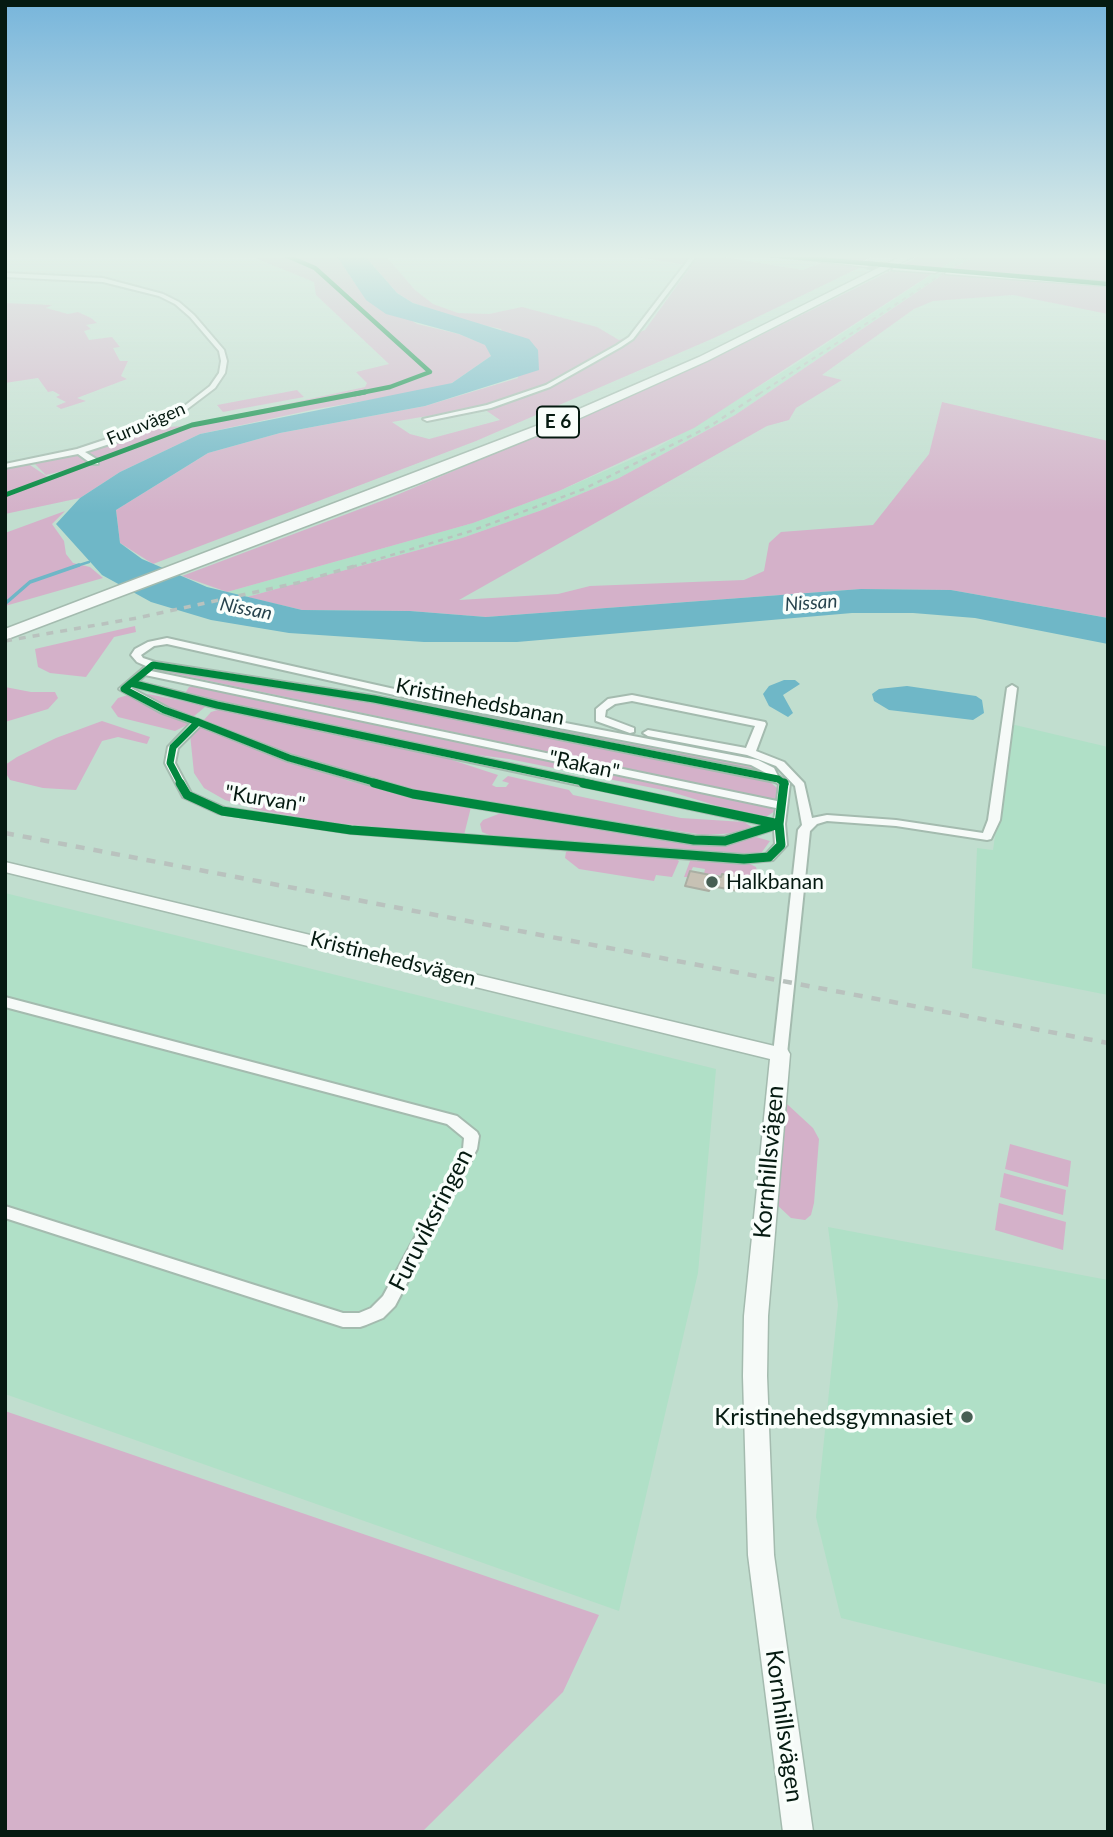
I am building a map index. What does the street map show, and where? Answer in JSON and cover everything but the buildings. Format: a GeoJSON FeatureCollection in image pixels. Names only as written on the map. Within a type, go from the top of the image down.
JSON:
{"type":"FeatureCollection","features":[{"type":"Feature","properties":{"kind":"highway","name":"E 6"},"geometry":{"type":"LineString","coordinates":[[187,562],[617,388],[721,341]]}},
{"type":"Feature","properties":{"kind":"highway","name":"E 6"},"geometry":{"type":"LineString","coordinates":[[5,635],[105,592],[425,477],[640,387],[735,341]]}},
{"type":"Feature","properties":{"kind":"highway","name":"E 6"},"geometry":{"type":"LineString","coordinates":[[5,621],[105,592]]}},
{"type":"Feature","properties":{"kind":"street","name":"Furuvägen"},"geometry":{"type":"LineString","coordinates":[[5,466],[79,450],[152,425],[200,399],[222,373],[222,351],[213,341]]}},
{"type":"Feature","properties":{"kind":"street"},"geometry":{"type":"LineString","coordinates":[[427,419],[489,407],[548,386],[627,341]]}},
{"type":"Feature","properties":{"kind":"street"},"geometry":{"type":"LineString","coordinates":[[79,450],[95,462]]}},
{"type":"Feature","properties":{"kind":"street"},"geometry":{"type":"LineString","coordinates":[[148,668],[124,690],[198,722],[330,772],[413,794],[694,840],[725,841],[779,824],[783,806],[785,783],[754,762],[430,700],[167,641],[151,644],[138,651],[136,655],[148,668],[783,806]]}},
{"type":"Feature","properties":{"kind":"street","name":"Kristinehedsbanan"},"geometry":{"type":"LineString","coordinates":[[148,668],[374,699],[777,780]]}},
{"type":"Feature","properties":{"kind":"street","name":"\"Rakan\""},"geometry":{"type":"LineString","coordinates":[[131,683],[217,705],[779,824]]}},
{"type":"Feature","properties":{"kind":"street"},"geometry":{"type":"LineString","coordinates":[[750,752],[761,724],[632,698],[606,704],[599,715],[607,724],[750,752],[780,764],[797,781],[808,825],[827,818],[897,823],[987,837],[994,820],[1012,688]]}},
{"type":"Feature","properties":{"kind":"street","name":"\"Kurvan\""},"geometry":{"type":"LineString","coordinates":[[198,722],[173,747],[170,763],[179,786],[197,802],[232,813],[386,833],[758,859],[769,857],[781,845],[779,824]]}},
{"type":"Feature","properties":{"kind":"street"},"geometry":{"type":"LineString","coordinates":[[777,780],[797,781]]}},
{"type":"Feature","properties":{"kind":"street","name":"Kornhillsvägen"},"geometry":{"type":"LineString","coordinates":[[798,1832],[761,1555],[755,1376],[756,1315],[780,1054],[804,830],[808,825]]}},
{"type":"Feature","properties":{"kind":"street","name":"Kristinehedsvägen"},"geometry":{"type":"LineString","coordinates":[[5,867],[780,1054]]}},
{"type":"Feature","properties":{"kind":"street","name":"Furuviksringen"},"geometry":{"type":"LineString","coordinates":[[5,1002],[453,1121],[472,1136],[470,1149],[389,1301],[377,1313],[360,1320],[343,1320],[5,1212]]}},
{"type":"Feature","properties":{"kind":"shaded area"},"geometry":{"type":"Polygon","coordinates":[[[5,341],[115,341],[120,347],[113,348],[120,361],[128,361],[121,376],[127,379],[77,398],[86,401],[61,409],[56,406],[66,402],[56,397],[60,395],[53,391],[48,392],[38,378],[5,383],[5,341]]]}},
{"type":"Feature","properties":{"kind":"shaded area"},"geometry":{"type":"Polygon","coordinates":[[[364,341],[476,341],[486,345],[491,356],[452,383],[419,392],[316,409],[200,434],[120,472],[80,498],[5,514],[5,467],[27,463],[48,477],[66,470],[46,475],[35,464],[124,441],[151,428],[184,426],[365,387],[367,383],[356,372],[389,364],[364,341]]]}},
{"type":"Feature","properties":{"kind":"shaded area"},"geometry":{"type":"Polygon","coordinates":[[[505,341],[708,341],[476,441],[153,564],[120,543],[116,510],[208,453],[280,433],[425,406],[518,378],[505,341]],[[481,407],[392,422],[410,434],[429,439],[500,420],[481,407]]]}},
{"type":"Feature","properties":{"kind":"shaded area"},"geometry":{"type":"Polygon","coordinates":[[[750,341],[829,341],[694,428],[559,491],[473,523],[227,592],[182,576],[392,497],[750,341]]]}},
{"type":"Feature","properties":{"kind":"shaded area"},"geometry":{"type":"Polygon","coordinates":[[[831,341],[845,341],[735,415],[619,478],[542,510],[462,538],[247,597],[227,592],[473,523],[559,491],[655,449],[831,341]]]}},
{"type":"Feature","properties":{"kind":"shaded area"},"geometry":{"type":"Polygon","coordinates":[[[845,341],[870,341],[822,375],[842,380],[796,408],[789,420],[767,426],[459,600],[558,594],[590,586],[744,580],[764,571],[769,543],[781,532],[873,525],[929,454],[942,402],[1108,441],[1108,618],[951,590],[861,589],[486,617],[410,611],[302,610],[247,597],[462,538],[542,510],[619,478],[735,415],[845,341]]]}},
{"type":"Feature","properties":{"kind":"shaded area"},"geometry":{"type":"Polygon","coordinates":[[[297,390],[304,397],[223,412],[217,405],[297,390]]]}},
{"type":"Feature","properties":{"kind":"shaded area"},"geometry":{"type":"Polygon","coordinates":[[[65,511],[52,524],[64,541],[66,554],[73,563],[90,567],[103,578],[5,606],[5,533],[65,511]]]}},
{"type":"Feature","properties":{"kind":"shaded area"},"geometry":{"type":"Polygon","coordinates":[[[135,626],[136,632],[114,637],[86,677],[50,673],[38,667],[35,649],[135,626]]]}},
{"type":"Feature","properties":{"kind":"shaded area"},"geometry":{"type":"Polygon","coordinates":[[[157,670],[420,711],[769,781],[777,788],[778,800],[157,670]]]}},
{"type":"Feature","properties":{"kind":"shaded area"},"geometry":{"type":"Polygon","coordinates":[[[5,687],[31,692],[55,692],[58,698],[48,709],[5,722],[5,687]]]}},
{"type":"Feature","properties":{"kind":"shaded area"},"geometry":{"type":"Polygon","coordinates":[[[189,687],[769,807],[775,811],[766,817],[754,817],[668,791],[509,759],[447,751],[184,695],[189,687]]]}},
{"type":"Feature","properties":{"kind":"shaded area"},"geometry":{"type":"Polygon","coordinates":[[[148,694],[205,707],[193,717],[155,702],[145,696],[148,694]]]}},
{"type":"Feature","properties":{"kind":"shaded area"},"geometry":{"type":"Polygon","coordinates":[[[128,695],[191,723],[175,731],[118,717],[111,707],[118,698],[128,695]]]}},
{"type":"Feature","properties":{"kind":"shaded area"},"geometry":{"type":"Polygon","coordinates":[[[414,700],[743,763],[762,772],[412,704],[414,700]]]}},
{"type":"Feature","properties":{"kind":"shaded area"},"geometry":{"type":"Polygon","coordinates":[[[221,709],[443,757],[498,775],[492,785],[496,787],[506,787],[509,783],[502,781],[508,776],[569,790],[573,795],[681,818],[744,822],[752,827],[737,833],[704,835],[404,789],[314,764],[203,721],[211,712],[221,709]]]}},
{"type":"Feature","properties":{"kind":"shaded area"},"geometry":{"type":"Polygon","coordinates":[[[102,721],[150,737],[147,744],[118,737],[102,741],[76,790],[43,788],[10,780],[5,772],[5,765],[17,757],[56,738],[102,721]]]}},
{"type":"Feature","properties":{"kind":"shaded area"},"geometry":{"type":"Polygon","coordinates":[[[1011,724],[1108,747],[1108,995],[972,968],[977,848],[993,850],[1011,724]]]}},
{"type":"Feature","properties":{"kind":"shaded area"},"geometry":{"type":"Polygon","coordinates":[[[203,727],[349,781],[471,807],[464,835],[332,823],[258,810],[225,800],[204,788],[194,773],[190,734],[194,729],[203,727]]]}},
{"type":"Feature","properties":{"kind":"shaded area"},"geometry":{"type":"Polygon","coordinates":[[[501,813],[680,843],[724,843],[756,837],[770,841],[762,852],[743,856],[496,838],[482,832],[480,824],[483,820],[501,813]]]}},
{"type":"Feature","properties":{"kind":"shaded area"},"geometry":{"type":"Polygon","coordinates":[[[572,849],[673,857],[679,861],[672,877],[656,875],[654,881],[579,869],[565,858],[566,852],[572,849]]]}},
{"type":"Feature","properties":{"kind":"shaded area"},"geometry":{"type":"Polygon","coordinates":[[[695,859],[750,864],[756,867],[758,875],[755,883],[747,884],[741,882],[741,877],[704,874],[705,869],[693,867],[688,877],[684,877],[690,861],[695,859]]]}},
{"type":"Feature","properties":{"kind":"shaded area"},"geometry":{"type":"Polygon","coordinates":[[[5,893],[716,1069],[698,1273],[619,1611],[5,1394],[5,893]]]}},
{"type":"Feature","properties":{"kind":"shaded area"},"geometry":{"type":"Polygon","coordinates":[[[787,1104],[813,1128],[819,1139],[814,1203],[811,1215],[805,1220],[791,1218],[775,1203],[787,1104]]]}},
{"type":"Feature","properties":{"kind":"shaded area"},"geometry":{"type":"Polygon","coordinates":[[[1010,1144],[1071,1161],[1068,1187],[1005,1169],[1010,1144]]]}},
{"type":"Feature","properties":{"kind":"shaded area"},"geometry":{"type":"Polygon","coordinates":[[[1004,1173],[1066,1190],[1063,1215],[1000,1197],[1004,1173]]]}},
{"type":"Feature","properties":{"kind":"shaded area"},"geometry":{"type":"Polygon","coordinates":[[[999,1203],[1066,1222],[1063,1250],[995,1230],[999,1203]]]}},
{"type":"Feature","properties":{"kind":"shaded area","name":"Kristinehedsgymnasiet"},"geometry":{"type":"Polygon","coordinates":[[[828,1227],[1108,1280],[1108,1685],[841,1618],[816,1517],[838,1305],[828,1227]]]}},
{"type":"Feature","properties":{"kind":"shaded area"},"geometry":{"type":"Polygon","coordinates":[[[5,1411],[599,1615],[563,1692],[422,1832],[5,1832],[5,1411]]]}},
{"type":"Feature","properties":{"kind":"water","name":"Nissan"},"geometry":{"type":"Polygon","coordinates":[[[475,341],[530,341],[538,350],[539,370],[425,406],[280,433],[208,453],[116,510],[120,543],[142,559],[207,587],[302,610],[410,611],[486,617],[861,589],[951,590],[1108,618],[1108,644],[975,618],[913,613],[852,613],[517,642],[424,642],[289,633],[211,620],[151,602],[102,575],[56,524],[80,498],[120,472],[200,434],[452,383],[491,356],[485,345],[475,341]]]}},
{"type":"Feature","properties":{"kind":"water"},"geometry":{"type":"Polygon","coordinates":[[[784,680],[795,680],[800,684],[783,695],[793,713],[788,717],[769,706],[763,694],[769,686],[784,680]]]}},
{"type":"Feature","properties":{"kind":"water"},"geometry":{"type":"Polygon","coordinates":[[[907,686],[976,696],[982,700],[984,713],[973,720],[889,710],[874,701],[872,694],[879,689],[907,686]]]}},
{"type":"Feature","properties":{"kind":"waterway"},"geometry":{"type":"LineString","coordinates":[[75,566],[89,562]]}},
{"type":"Feature","properties":{"kind":"waterway"},"geometry":{"type":"LineString","coordinates":[[7,602],[30,582],[75,566]]}},
{"type":"Feature","properties":{"kind":"railway"},"geometry":{"type":"LineString","coordinates":[[759,394],[840,341]]}},
{"type":"Feature","properties":{"kind":"railway"},"geometry":{"type":"LineString","coordinates":[[352,567],[471,531],[584,489],[710,426],[762,392]]}},
{"type":"Feature","properties":{"kind":"railway"},"geometry":{"type":"LineString","coordinates":[[5,641],[137,618],[297,583],[358,565]]}},
{"type":"Feature","properties":{"kind":"railway"},"geometry":{"type":"LineString","coordinates":[[5,833],[1108,1043]]}},
{"type":"Feature","properties":{"kind":"cycle path"},"geometry":{"type":"LineString","coordinates":[[5,495],[192,425],[390,387],[430,372],[395,341]]}},
{"type":"Feature","properties":{"kind":"cycle path"},"geometry":{"type":"LineString","coordinates":[[131,683],[217,705],[779,824],[785,783],[778,779],[374,699],[153,665],[143,672],[124,689],[164,710],[198,722],[289,758],[413,794],[694,840],[725,841],[779,824],[781,845],[769,857],[744,859],[351,830],[222,811],[187,795],[170,763],[173,747],[198,722]]}},
{"type":"Feature","properties":{"kind":"place","name":"Halkbanan"},"geometry":{"type":"Point","coordinates":[712,882]}},
{"type":"Feature","properties":{"kind":"place","name":"Kristinehedsgymnasiet"},"geometry":{"type":"Point","coordinates":[967,1417]}}]}
